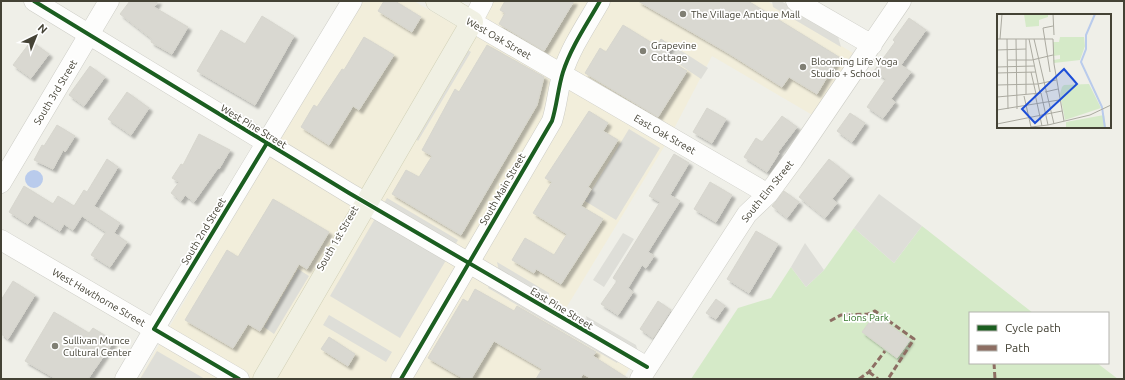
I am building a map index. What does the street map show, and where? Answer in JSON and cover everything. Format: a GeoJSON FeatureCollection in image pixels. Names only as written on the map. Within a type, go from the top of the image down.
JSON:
{"type":"FeatureCollection","features":[{"type":"Feature","properties":{"kind":"main road","name":"West Oak Street"},"geometry":{"type":"LineString","coordinates":[[437,1],[472,22]]}},
{"type":"Feature","properties":{"kind":"main road","name":"South 1st Street"},"geometry":{"type":"LineString","coordinates":[[264,379],[472,22]]}},
{"type":"Feature","properties":{"kind":"street","name":"West Pine Street"},"geometry":{"type":"LineString","coordinates":[[34,1],[89,36],[366,203],[469,262]]}},
{"type":"Feature","properties":{"kind":"street","name":"South 3rd Street"},"geometry":{"type":"LineString","coordinates":[[1,183],[109,1]]}},
{"type":"Feature","properties":{"kind":"street","name":"South 2nd Street"},"geometry":{"type":"LineString","coordinates":[[125,379],[352,1]]}},
{"type":"Feature","properties":{"kind":"street","name":"South 1st Street"},"geometry":{"type":"LineString","coordinates":[[472,22],[483,1]]}},
{"type":"Feature","properties":{"kind":"street","name":"South Main Street"},"geometry":{"type":"LineString","coordinates":[[401,379],[552,121],[558,100],[562,74],[568,59],[600,1]]}},
{"type":"Feature","properties":{"kind":"street"},"geometry":{"type":"LineString","coordinates":[[796,1],[872,45]]}},
{"type":"Feature","properties":{"kind":"street","name":"South Elm Street"},"geometry":{"type":"LineString","coordinates":[[643,373],[747,214],[768,194],[901,1]]}},
{"type":"Feature","properties":{"kind":"street","name":"West Oak Street"},"geometry":{"type":"LineString","coordinates":[[472,22],[562,74]]}},
{"type":"Feature","properties":{"kind":"street","name":"East Oak Street"},"geometry":{"type":"LineString","coordinates":[[562,74],[768,194]]}},
{"type":"Feature","properties":{"kind":"street","name":"West Hawthorne Street"},"geometry":{"type":"LineString","coordinates":[[1,240],[239,379]]}},
{"type":"Feature","properties":{"kind":"street","name":"East Pine Street"},"geometry":{"type":"LineString","coordinates":[[469,262],[643,373]]}},
{"type":"Feature","properties":{"kind":"shaded area"},"geometry":{"type":"Polygon","coordinates":[[[360,1],[414,1],[470,34],[489,1],[767,1],[853,53],[814,116],[712,56],[667,142],[557,323],[631,366],[623,379],[139,379],[360,1]]]}},
{"type":"Feature","properties":{"kind":"shaded area"},"geometry":{"type":"Polygon","coordinates":[[[772,1],[781,1],[837,33],[841,47],[773,7],[772,1]]]}},
{"type":"Feature","properties":{"kind":"shaded area"},"geometry":{"type":"Polygon","coordinates":[[[674,46],[708,68],[701,79],[667,56],[674,46]]]}},
{"type":"Feature","properties":{"kind":"shaded area"},"geometry":{"type":"Polygon","coordinates":[[[465,48],[471,52],[418,141],[414,137],[465,48]]]}},
{"type":"Feature","properties":{"kind":"shaded area"},"geometry":{"type":"Polygon","coordinates":[[[629,129],[660,148],[616,220],[585,201],[629,129]]]}},
{"type":"Feature","properties":{"kind":"shaded area"},"geometry":{"type":"Polygon","coordinates":[[[879,194],[922,226],[894,263],[854,228],[879,194]]]}},
{"type":"Feature","properties":{"kind":"shaded area"},"geometry":{"type":"Polygon","coordinates":[[[387,198],[458,240],[400,338],[330,296],[387,198]]]}},
{"type":"Feature","properties":{"kind":"shaded area"},"geometry":{"type":"Polygon","coordinates":[[[623,233],[634,239],[604,287],[593,280],[623,233]]]}},
{"type":"Feature","properties":{"kind":"shaded area"},"geometry":{"type":"Polygon","coordinates":[[[805,243],[824,270],[806,287],[791,267],[805,243]]]}},
{"type":"Feature","properties":{"kind":"shaded area"},"geometry":{"type":"Polygon","coordinates":[[[497,262],[549,293],[550,306],[500,276],[497,262]]]}},
{"type":"Feature","properties":{"kind":"shaded area"},"geometry":{"type":"Polygon","coordinates":[[[298,269],[309,276],[274,334],[264,327],[298,269]]]}},
{"type":"Feature","properties":{"kind":"shaded area"},"geometry":{"type":"Polygon","coordinates":[[[491,283],[620,358],[617,363],[488,288],[491,283]]]}},
{"type":"Feature","properties":{"kind":"shaded area"},"geometry":{"type":"Polygon","coordinates":[[[329,315],[392,352],[386,362],[323,325],[329,315]]]}},
{"type":"Feature","properties":{"kind":"shaded area"},"geometry":{"type":"Polygon","coordinates":[[[586,316],[636,345],[640,359],[589,329],[586,316]]]}},
{"type":"Feature","properties":{"kind":"shaded area"},"geometry":{"type":"Polygon","coordinates":[[[157,351],[205,379],[140,379],[157,351]]]}},
{"type":"Feature","properties":{"kind":"green space","name":"Lions Park"},"geometry":{"type":"Polygon","coordinates":[[[922,226],[1032,312],[969,312],[969,364],[1098,364],[1118,379],[691,379],[738,308],[771,298],[791,267],[806,287],[824,270],[854,228],[894,263],[922,226]]]}},
{"type":"Feature","properties":{"kind":"water"},"geometry":{"type":"Polygon","coordinates":[[[34,170],[40,173],[43,179],[40,185],[34,188],[28,185],[25,179],[28,173],[34,170]]]}},
{"type":"Feature","properties":{"kind":"building"},"geometry":{"type":"Polygon","coordinates":[[[130,1],[158,1],[154,7],[188,27],[172,54],[151,42],[152,39],[120,14],[130,1]]]}},
{"type":"Feature","properties":{"kind":"building"},"geometry":{"type":"Polygon","coordinates":[[[384,1],[395,1],[421,17],[412,32],[378,11],[384,1]]]}},
{"type":"Feature","properties":{"kind":"building"},"geometry":{"type":"Polygon","coordinates":[[[505,1],[574,1],[544,51],[499,24],[505,13],[500,10],[505,1]]]}},
{"type":"Feature","properties":{"kind":"building"},"geometry":{"type":"Polygon","coordinates":[[[638,1],[748,1],[839,57],[817,94],[789,77],[782,87],[728,53],[638,1]]]}},
{"type":"Feature","properties":{"kind":"building"},"geometry":{"type":"Polygon","coordinates":[[[262,16],[294,36],[255,105],[197,71],[221,30],[245,44],[262,16]]]}},
{"type":"Feature","properties":{"kind":"building"},"geometry":{"type":"Polygon","coordinates":[[[909,18],[926,30],[901,65],[911,72],[891,99],[895,102],[883,118],[867,107],[886,79],[874,71],[895,42],[893,40],[909,18]]]}},
{"type":"Feature","properties":{"kind":"building"},"geometry":{"type":"Polygon","coordinates":[[[623,25],[657,46],[661,39],[671,46],[664,57],[687,71],[658,117],[585,73],[600,48],[606,52],[623,25]]]}},
{"type":"Feature","properties":{"kind":"building"},"geometry":{"type":"Polygon","coordinates":[[[364,37],[394,55],[359,110],[353,106],[329,145],[301,127],[314,105],[317,107],[342,69],[344,70],[364,37]]]}},
{"type":"Feature","properties":{"kind":"building"},"geometry":{"type":"Polygon","coordinates":[[[31,41],[49,54],[31,78],[13,65],[31,41]]]}},
{"type":"Feature","properties":{"kind":"building"},"geometry":{"type":"Polygon","coordinates":[[[487,45],[544,77],[537,105],[461,235],[392,194],[406,170],[419,177],[432,156],[422,150],[455,89],[459,92],[487,45]]]}},
{"type":"Feature","properties":{"kind":"building"},"geometry":{"type":"Polygon","coordinates":[[[90,66],[105,77],[84,106],[69,95],[90,66]]]}},
{"type":"Feature","properties":{"kind":"building"},"geometry":{"type":"Polygon","coordinates":[[[127,92],[149,108],[131,135],[108,119],[127,92]]]}},
{"type":"Feature","properties":{"kind":"building"},"geometry":{"type":"Polygon","coordinates":[[[707,108],[726,119],[712,143],[693,132],[707,108]]]}},
{"type":"Feature","properties":{"kind":"building"},"geometry":{"type":"Polygon","coordinates":[[[589,111],[608,123],[603,131],[618,140],[588,187],[591,189],[581,206],[603,219],[561,284],[536,269],[534,273],[512,260],[525,238],[554,255],[567,234],[533,213],[552,182],[545,178],[589,111]]]}},
{"type":"Feature","properties":{"kind":"building"},"geometry":{"type":"Polygon","coordinates":[[[850,113],[865,123],[852,142],[837,131],[850,113]]]}},
{"type":"Feature","properties":{"kind":"building"},"geometry":{"type":"Polygon","coordinates":[[[782,116],[797,127],[778,152],[779,153],[767,172],[744,157],[756,138],[762,142],[782,116]]]}},
{"type":"Feature","properties":{"kind":"building"},"geometry":{"type":"Polygon","coordinates":[[[57,125],[75,136],[65,152],[63,150],[53,169],[34,160],[42,145],[44,146],[57,125]]]}},
{"type":"Feature","properties":{"kind":"building"},"geometry":{"type":"Polygon","coordinates":[[[199,134],[230,150],[219,169],[218,168],[194,202],[185,195],[181,201],[171,193],[179,182],[172,178],[181,164],[183,165],[199,134]]]}},
{"type":"Feature","properties":{"kind":"building"},"geometry":{"type":"Polygon","coordinates":[[[674,154],[689,163],[670,195],[680,201],[648,252],[654,256],[646,268],[642,265],[628,288],[633,292],[618,315],[601,304],[617,281],[613,278],[660,202],[649,196],[674,154]]]}},
{"type":"Feature","properties":{"kind":"building"},"geometry":{"type":"Polygon","coordinates":[[[107,159],[118,167],[94,206],[120,223],[114,233],[127,242],[110,267],[91,255],[106,232],[82,216],[73,230],[64,224],[60,231],[34,215],[28,224],[9,212],[24,186],[53,204],[58,196],[74,206],[84,190],[87,192],[107,159]]]}},
{"type":"Feature","properties":{"kind":"building"},"geometry":{"type":"Polygon","coordinates":[[[829,159],[850,176],[832,199],[837,203],[825,218],[799,197],[829,159]]]}},
{"type":"Feature","properties":{"kind":"building"},"geometry":{"type":"Polygon","coordinates":[[[710,182],[732,195],[716,222],[694,209],[710,182]]]}},
{"type":"Feature","properties":{"kind":"building"},"geometry":{"type":"Polygon","coordinates":[[[784,191],[799,202],[787,218],[772,206],[784,191]]]}},
{"type":"Feature","properties":{"kind":"building"},"geometry":{"type":"Polygon","coordinates":[[[273,199],[329,232],[307,269],[299,264],[260,331],[248,324],[233,348],[185,320],[227,250],[238,257],[273,199]]]}},
{"type":"Feature","properties":{"kind":"building"},"geometry":{"type":"Polygon","coordinates":[[[756,231],[778,244],[749,293],[727,279],[756,231]]]}},
{"type":"Feature","properties":{"kind":"building"},"geometry":{"type":"Polygon","coordinates":[[[13,281],[35,295],[8,339],[1,334],[1,300],[13,281]]]}},
{"type":"Feature","properties":{"kind":"building"},"geometry":{"type":"Polygon","coordinates":[[[475,289],[514,311],[517,306],[596,352],[593,356],[629,379],[592,379],[583,374],[580,379],[536,379],[542,369],[494,341],[471,379],[464,379],[428,358],[463,299],[468,302],[475,289]]]}},
{"type":"Feature","properties":{"kind":"building"},"geometry":{"type":"Polygon","coordinates":[[[716,299],[725,306],[716,319],[706,313],[716,299]]]}},
{"type":"Feature","properties":{"kind":"building"},"geometry":{"type":"Polygon","coordinates":[[[658,301],[671,310],[653,338],[640,329],[658,301]]]}},
{"type":"Feature","properties":{"kind":"building","name":"Sullivan Munce Cultural Center"},"geometry":{"type":"Polygon","coordinates":[[[54,312],[89,333],[93,328],[114,341],[88,379],[56,379],[25,361],[54,312]]]}},
{"type":"Feature","properties":{"kind":"building"},"geometry":{"type":"Polygon","coordinates":[[[875,314],[910,340],[897,358],[862,332],[875,314]]]}},
{"type":"Feature","properties":{"kind":"building"},"geometry":{"type":"Polygon","coordinates":[[[329,337],[355,354],[348,366],[321,349],[329,337]]]}},
{"type":"Feature","properties":{"kind":"marked path"},"geometry":{"type":"LineString","coordinates":[[830,321],[841,315],[868,314],[875,311],[914,339],[888,379]]}},
{"type":"Feature","properties":{"kind":"marked path"},"geometry":{"type":"LineString","coordinates":[[859,379],[869,372],[885,351]]}},
{"type":"Feature","properties":{"kind":"marked path"},"geometry":{"type":"LineString","coordinates":[[994,364],[995,379]]}},
{"type":"Feature","properties":{"kind":"marked path"},"geometry":{"type":"LineString","coordinates":[[869,372],[878,379]]}},
{"type":"Feature","properties":{"kind":"cycle path"},"geometry":{"type":"LineString","coordinates":[[34,1],[349,193],[647,367]]}},
{"type":"Feature","properties":{"kind":"cycle path"},"geometry":{"type":"LineString","coordinates":[[401,379],[552,121],[561,78],[566,63],[600,1]]}},
{"type":"Feature","properties":{"kind":"cycle path"},"geometry":{"type":"LineString","coordinates":[[239,379],[154,329],[267,143]]}},
{"type":"Feature","properties":{"kind":"place","name":"The Village Antique Mall"},"geometry":{"type":"Point","coordinates":[683,14]}},
{"type":"Feature","properties":{"kind":"place","name":"Grapevine Cottage"},"geometry":{"type":"Point","coordinates":[643,51]}},
{"type":"Feature","properties":{"kind":"place","name":"Blooming Life Yoga Studio + School"},"geometry":{"type":"Point","coordinates":[803,67]}},
{"type":"Feature","properties":{"kind":"place","name":"Sullivan Munce Cultural Center"},"geometry":{"type":"Point","coordinates":[55,346]}}]}
